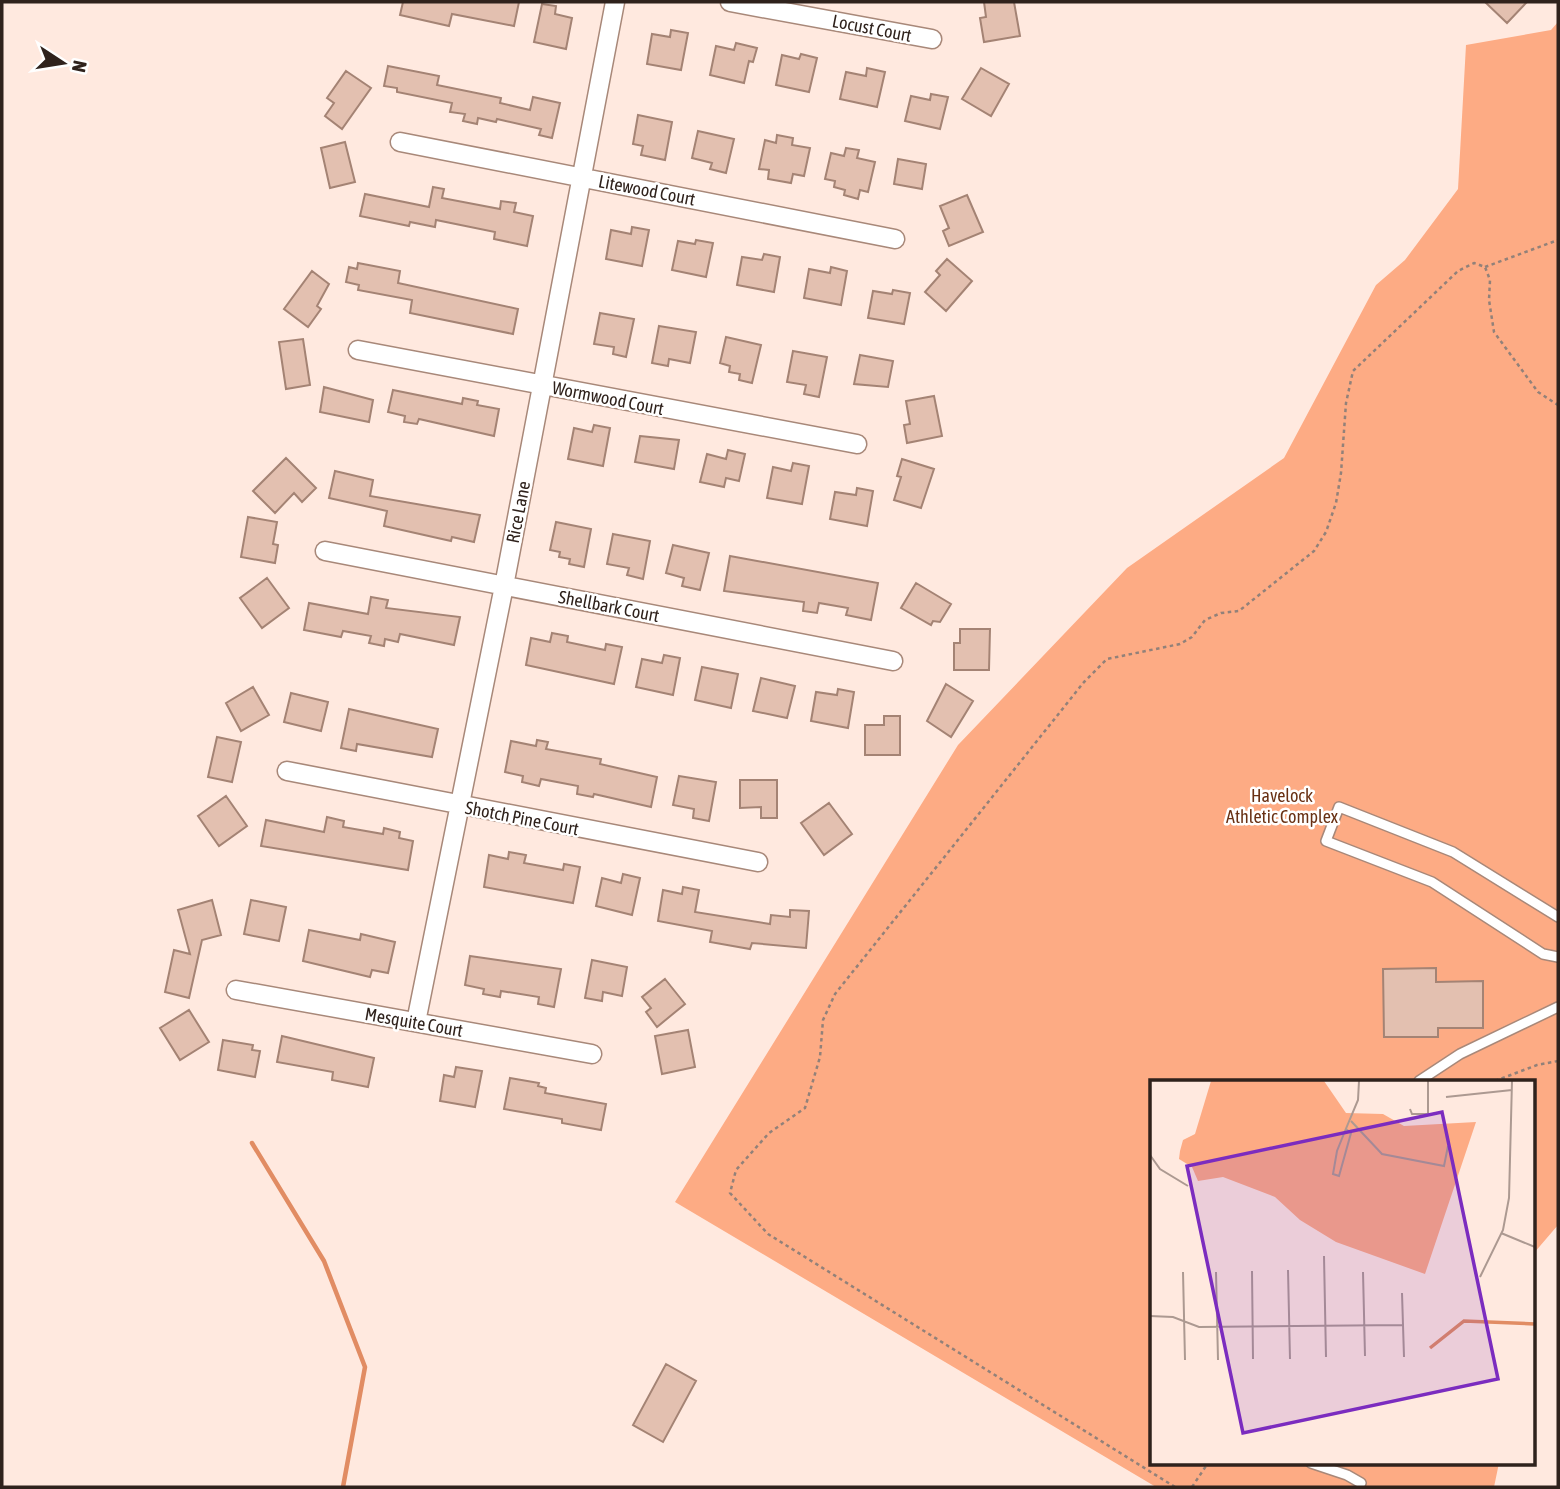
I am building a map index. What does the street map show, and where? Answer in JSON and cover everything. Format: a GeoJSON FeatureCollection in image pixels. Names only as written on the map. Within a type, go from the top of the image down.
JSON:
{"type":"FeatureCollection","features":[{"type":"Feature","properties":{"kind":"street","name":"Rice Lane"},"geometry":{"type":"LineString","coordinates":[[416,1021],[504,586],[615,2]]}},
{"type":"Feature","properties":{"kind":"street","name":"Locust Court"},"geometry":{"type":"LineString","coordinates":[[730,2],[932,39]]}},
{"type":"Feature","properties":{"kind":"street","name":"Litewood Court"},"geometry":{"type":"LineString","coordinates":[[400,142],[895,239]]}},
{"type":"Feature","properties":{"kind":"street","name":"Wormwood Court"},"geometry":{"type":"LineString","coordinates":[[358,350],[858,444]]}},
{"type":"Feature","properties":{"kind":"street","name":"Shellbark Court"},"geometry":{"type":"LineString","coordinates":[[325,551],[893,661]]}},
{"type":"Feature","properties":{"kind":"street","name":"Shotch Pine Court"},"geometry":{"type":"LineString","coordinates":[[287,771],[758,862]]}},
{"type":"Feature","properties":{"kind":"street","name":"Mesquite Court"},"geometry":{"type":"LineString","coordinates":[[236,990],[592,1054]]}},
{"type":"Feature","properties":{"kind":"lane"},"geometry":{"type":"LineString","coordinates":[[1558,917],[1453,852],[1339,807],[1326,841],[1425,878],[1543,954],[1558,957]]}},
{"type":"Feature","properties":{"kind":"lane"},"geometry":{"type":"LineString","coordinates":[[1421,1080],[1460,1054],[1558,1007]]}},
{"type":"Feature","properties":{"kind":"lane"},"geometry":{"type":"LineString","coordinates":[[1314,1464],[1362,1483]]}},
{"type":"Feature","properties":{"kind":"path"},"geometry":{"type":"LineString","coordinates":[[1175,1487],[768,1234],[730,1194],[731,1180],[736,1170],[769,1133],[805,1108],[820,1057],[823,1020],[835,994],[1084,682],[1107,659],[1180,644],[1192,637],[1205,620],[1221,613],[1239,611],[1314,551],[1326,532],[1336,503],[1342,473],[1346,403],[1353,371],[1458,271],[1474,263],[1485,267],[1558,240]]}},
{"type":"Feature","properties":{"kind":"path"},"geometry":{"type":"LineString","coordinates":[[1485,267],[1490,280],[1489,300],[1494,332],[1538,391],[1558,405]]}},
{"type":"Feature","properties":{"kind":"path"},"geometry":{"type":"LineString","coordinates":[[1498,1080],[1537,1065],[1558,1061]]}},
{"type":"Feature","properties":{"kind":"path"},"geometry":{"type":"LineString","coordinates":[[1192,1487],[1207,1464]]}},
{"type":"Feature","properties":{"kind":"green space","name":"Havelock Athletic Complex"},"geometry":{"type":"Polygon","coordinates":[[[1558,22],[1558,1225],[1536,1251],[1536,1080],[1150,1080],[1150,1464],[1499,1464],[1494,1487],[1156,1487],[675,1202],[958,745],[1127,568],[1284,458],[1376,285],[1405,260],[1458,189],[1466,45],[1551,30],[1558,22]]]}},
{"type":"Feature","properties":{"kind":"building"},"geometry":{"type":"Polygon","coordinates":[[[403,2],[519,2],[514,26],[452,14],[449,26],[400,15],[403,2]]]}},
{"type":"Feature","properties":{"kind":"building"},"geometry":{"type":"Polygon","coordinates":[[[984,2],[1014,2],[1020,36],[984,42],[980,18],[986,17],[984,2]]]}},
{"type":"Feature","properties":{"kind":"building"},"geometry":{"type":"Polygon","coordinates":[[[1485,2],[1527,2],[1507,23],[1485,2]]]}},
{"type":"Feature","properties":{"kind":"building"},"geometry":{"type":"Polygon","coordinates":[[[542,4],[556,6],[555,14],[572,18],[566,49],[534,42],[542,4]]]}},
{"type":"Feature","properties":{"kind":"building"},"geometry":{"type":"Polygon","coordinates":[[[671,30],[688,33],[681,70],[647,64],[652,34],[670,37],[671,30]]]}},
{"type":"Feature","properties":{"kind":"building"},"geometry":{"type":"Polygon","coordinates":[[[736,43],[757,48],[753,62],[749,61],[744,83],[710,75],[716,46],[734,50],[736,43]]]}},
{"type":"Feature","properties":{"kind":"building"},"geometry":{"type":"Polygon","coordinates":[[[801,54],[817,58],[809,92],[776,85],[782,55],[799,59],[801,54]]]}},
{"type":"Feature","properties":{"kind":"building"},"geometry":{"type":"Polygon","coordinates":[[[388,66],[439,76],[437,85],[501,98],[500,103],[530,110],[533,97],[560,103],[552,138],[539,135],[541,129],[497,119],[496,122],[478,118],[477,124],[463,121],[465,114],[450,112],[452,103],[397,92],[397,88],[384,86],[388,66]]]}},
{"type":"Feature","properties":{"kind":"building"},"geometry":{"type":"Polygon","coordinates":[[[867,68],[885,72],[877,107],[840,99],[846,72],[866,76],[867,68]]]}},
{"type":"Feature","properties":{"kind":"building"},"geometry":{"type":"Polygon","coordinates":[[[981,68],[1009,84],[991,116],[962,99],[981,68]]]}},
{"type":"Feature","properties":{"kind":"building"},"geometry":{"type":"Polygon","coordinates":[[[346,71],[371,88],[342,129],[325,116],[334,103],[327,98],[346,71]]]}},
{"type":"Feature","properties":{"kind":"building"},"geometry":{"type":"Polygon","coordinates":[[[931,94],[948,97],[940,129],[905,121],[911,96],[930,100],[931,94]]]}},
{"type":"Feature","properties":{"kind":"building"},"geometry":{"type":"Polygon","coordinates":[[[638,115],[672,122],[665,160],[641,155],[643,146],[633,144],[638,115]]]}},
{"type":"Feature","properties":{"kind":"building"},"geometry":{"type":"Polygon","coordinates":[[[698,131],[734,139],[726,173],[710,169],[712,163],[692,158],[698,131]]]}},
{"type":"Feature","properties":{"kind":"building"},"geometry":{"type":"Polygon","coordinates":[[[777,135],[793,138],[792,145],[810,148],[804,176],[793,174],[791,183],[768,179],[769,170],[759,169],[765,140],[776,143],[777,135]]]}},
{"type":"Feature","properties":{"kind":"building"},"geometry":{"type":"Polygon","coordinates":[[[345,142],[355,182],[330,188],[321,148],[345,142]]]}},
{"type":"Feature","properties":{"kind":"building"},"geometry":{"type":"Polygon","coordinates":[[[846,148],[859,150],[857,158],[875,162],[868,192],[860,190],[858,199],[844,195],[845,190],[834,187],[835,181],[825,179],[831,153],[844,156],[846,148]]]}},
{"type":"Feature","properties":{"kind":"building"},"geometry":{"type":"Polygon","coordinates":[[[898,159],[926,164],[922,189],[894,184],[898,159]]]}},
{"type":"Feature","properties":{"kind":"building"},"geometry":{"type":"Polygon","coordinates":[[[433,187],[444,189],[442,198],[500,209],[501,201],[516,203],[514,212],[533,216],[527,246],[494,239],[495,232],[436,220],[435,227],[410,222],[409,226],[360,216],[365,194],[429,207],[433,187]]]}},
{"type":"Feature","properties":{"kind":"building"},"geometry":{"type":"Polygon","coordinates":[[[967,195],[983,232],[949,246],[943,231],[949,228],[940,206],[967,195]]]}},
{"type":"Feature","properties":{"kind":"building"},"geometry":{"type":"Polygon","coordinates":[[[632,227],[649,230],[642,266],[606,259],[611,230],[631,234],[632,227]]]}},
{"type":"Feature","properties":{"kind":"building"},"geometry":{"type":"Polygon","coordinates":[[[696,240],[713,243],[706,277],[672,270],[678,241],[695,244],[696,240]]]}},
{"type":"Feature","properties":{"kind":"building"},"geometry":{"type":"Polygon","coordinates":[[[764,254],[780,257],[774,292],[737,285],[742,257],[762,260],[764,254]]]}},
{"type":"Feature","properties":{"kind":"building"},"geometry":{"type":"Polygon","coordinates":[[[947,259],[972,281],[946,311],[925,292],[940,275],[936,271],[947,259]]]}},
{"type":"Feature","properties":{"kind":"building"},"geometry":{"type":"Polygon","coordinates":[[[358,263],[400,271],[398,283],[518,309],[513,334],[410,313],[412,300],[358,290],[359,285],[346,282],[349,267],[357,269],[358,263]]]}},
{"type":"Feature","properties":{"kind":"building"},"geometry":{"type":"Polygon","coordinates":[[[831,267],[847,271],[841,305],[804,298],[809,269],[830,273],[831,267]]]}},
{"type":"Feature","properties":{"kind":"building"},"geometry":{"type":"Polygon","coordinates":[[[312,271],[329,284],[317,306],[321,309],[308,327],[284,309],[312,271]]]}},
{"type":"Feature","properties":{"kind":"building"},"geometry":{"type":"Polygon","coordinates":[[[893,290],[910,293],[904,324],[868,318],[873,291],[892,294],[893,290]]]}},
{"type":"Feature","properties":{"kind":"building"},"geometry":{"type":"Polygon","coordinates":[[[600,313],[634,319],[626,357],[613,354],[614,347],[594,344],[600,313]]]}},
{"type":"Feature","properties":{"kind":"building"},"geometry":{"type":"Polygon","coordinates":[[[659,326],[696,332],[690,363],[669,359],[668,366],[652,363],[659,326]]]}},
{"type":"Feature","properties":{"kind":"building"},"geometry":{"type":"Polygon","coordinates":[[[726,337],[761,345],[752,383],[739,380],[740,374],[729,372],[730,366],[720,363],[726,337]]]}},
{"type":"Feature","properties":{"kind":"building"},"geometry":{"type":"Polygon","coordinates":[[[303,339],[310,385],[286,389],[279,342],[303,339]]]}},
{"type":"Feature","properties":{"kind":"building"},"geometry":{"type":"Polygon","coordinates":[[[793,351],[827,357],[819,397],[804,394],[806,385],[787,382],[793,351]]]}},
{"type":"Feature","properties":{"kind":"building"},"geometry":{"type":"Polygon","coordinates":[[[860,355],[893,361],[888,387],[854,384],[860,355]]]}},
{"type":"Feature","properties":{"kind":"building"},"geometry":{"type":"Polygon","coordinates":[[[324,387],[373,400],[369,422],[320,412],[324,387]]]}},
{"type":"Feature","properties":{"kind":"building"},"geometry":{"type":"Polygon","coordinates":[[[393,390],[462,404],[463,398],[478,401],[477,405],[499,409],[494,436],[419,419],[417,424],[404,422],[405,416],[388,412],[393,390]]]}},
{"type":"Feature","properties":{"kind":"building"},"geometry":{"type":"Polygon","coordinates":[[[934,396],[942,436],[907,443],[904,425],[910,424],[906,401],[934,396]]]}},
{"type":"Feature","properties":{"kind":"building"},"geometry":{"type":"Polygon","coordinates":[[[594,425],[610,428],[603,466],[568,459],[574,428],[592,432],[594,425]]]}},
{"type":"Feature","properties":{"kind":"building"},"geometry":{"type":"Polygon","coordinates":[[[640,436],[679,440],[674,469],[635,462],[640,436]]]}},
{"type":"Feature","properties":{"kind":"building"},"geometry":{"type":"Polygon","coordinates":[[[728,450],[745,454],[739,481],[726,478],[724,487],[700,482],[707,454],[726,459],[728,450]]]}},
{"type":"Feature","properties":{"kind":"building"},"geometry":{"type":"Polygon","coordinates":[[[286,458],[316,488],[302,502],[294,493],[275,513],[253,491],[286,458]]]}},
{"type":"Feature","properties":{"kind":"building"},"geometry":{"type":"Polygon","coordinates":[[[902,459],[934,469],[921,508],[894,500],[901,477],[897,476],[902,459]]]}},
{"type":"Feature","properties":{"kind":"building"},"geometry":{"type":"Polygon","coordinates":[[[793,463],[809,466],[802,504],[767,498],[773,467],[791,471],[793,463]]]}},
{"type":"Feature","properties":{"kind":"building"},"geometry":{"type":"Polygon","coordinates":[[[335,471],[373,480],[370,496],[480,515],[474,542],[452,537],[451,541],[384,526],[387,511],[329,498],[335,471]]]}},
{"type":"Feature","properties":{"kind":"building"},"geometry":{"type":"Polygon","coordinates":[[[857,488],[873,491],[867,526],[830,519],[835,492],[856,495],[857,488]]]}},
{"type":"Feature","properties":{"kind":"building"},"geometry":{"type":"Polygon","coordinates":[[[248,517],[277,522],[273,544],[278,545],[275,563],[241,557],[248,517]]]}},
{"type":"Feature","properties":{"kind":"building"},"geometry":{"type":"Polygon","coordinates":[[[556,522],[591,529],[584,567],[569,564],[570,559],[559,557],[560,552],[550,550],[556,522]]]}},
{"type":"Feature","properties":{"kind":"building"},"geometry":{"type":"Polygon","coordinates":[[[613,534],[650,541],[643,579],[627,575],[629,568],[607,564],[613,534]]]}},
{"type":"Feature","properties":{"kind":"building"},"geometry":{"type":"Polygon","coordinates":[[[673,545],[709,553],[700,590],[682,586],[684,578],[666,573],[673,545]]]}},
{"type":"Feature","properties":{"kind":"building"},"geometry":{"type":"Polygon","coordinates":[[[730,556],[878,583],[871,620],[846,615],[848,608],[819,603],[817,613],[803,611],[804,602],[724,591],[730,556]]]}},
{"type":"Feature","properties":{"kind":"building"},"geometry":{"type":"Polygon","coordinates":[[[267,578],[289,608],[262,628],[240,598],[267,578]]]}},
{"type":"Feature","properties":{"kind":"building"},"geometry":{"type":"Polygon","coordinates":[[[916,583],[951,604],[940,622],[933,621],[931,625],[901,608],[916,583]]]}},
{"type":"Feature","properties":{"kind":"building"},"geometry":{"type":"Polygon","coordinates":[[[371,597],[388,600],[386,608],[460,617],[454,645],[400,634],[398,642],[385,639],[384,646],[369,643],[371,636],[343,631],[341,637],[304,630],[309,603],[368,614],[371,597]]]}},
{"type":"Feature","properties":{"kind":"building"},"geometry":{"type":"Polygon","coordinates":[[[960,629],[990,629],[989,670],[954,670],[954,643],[960,643],[960,629]]]}},
{"type":"Feature","properties":{"kind":"building"},"geometry":{"type":"Polygon","coordinates":[[[552,633],[568,636],[567,642],[605,650],[606,644],[622,647],[614,684],[526,665],[531,638],[550,642],[552,633]]]}},
{"type":"Feature","properties":{"kind":"building"},"geometry":{"type":"Polygon","coordinates":[[[664,655],[680,658],[673,695],[636,687],[642,659],[662,663],[664,655]]]}},
{"type":"Feature","properties":{"kind":"building"},"geometry":{"type":"Polygon","coordinates":[[[702,667],[738,674],[731,708],[695,700],[702,667]]]}},
{"type":"Feature","properties":{"kind":"building"},"geometry":{"type":"Polygon","coordinates":[[[761,678],[795,686],[787,718],[753,711],[761,678]]]}},
{"type":"Feature","properties":{"kind":"building"},"geometry":{"type":"Polygon","coordinates":[[[946,684],[973,701],[951,737],[927,721],[946,684]]]}},
{"type":"Feature","properties":{"kind":"building"},"geometry":{"type":"Polygon","coordinates":[[[253,687],[269,715],[241,731],[226,703],[253,687]]]}},
{"type":"Feature","properties":{"kind":"building"},"geometry":{"type":"Polygon","coordinates":[[[838,689],[854,692],[848,728],[811,721],[816,692],[837,695],[838,689]]]}},
{"type":"Feature","properties":{"kind":"building"},"geometry":{"type":"Polygon","coordinates":[[[291,693],[328,702],[321,731],[284,722],[291,693]]]}},
{"type":"Feature","properties":{"kind":"building"},"geometry":{"type":"Polygon","coordinates":[[[349,709],[438,729],[432,757],[357,744],[356,751],[341,748],[349,709]]]}},
{"type":"Feature","properties":{"kind":"building"},"geometry":{"type":"Polygon","coordinates":[[[884,716],[900,716],[900,755],[865,755],[865,725],[884,725],[884,716]]]}},
{"type":"Feature","properties":{"kind":"building"},"geometry":{"type":"Polygon","coordinates":[[[217,737],[241,742],[232,782],[208,777],[217,737]]]}},
{"type":"Feature","properties":{"kind":"building"},"geometry":{"type":"Polygon","coordinates":[[[537,740],[548,742],[546,749],[601,759],[600,764],[657,777],[651,807],[594,794],[593,797],[577,794],[578,786],[541,779],[539,786],[522,782],[523,776],[505,772],[511,741],[536,746],[537,740]]]}},
{"type":"Feature","properties":{"kind":"building"},"geometry":{"type":"Polygon","coordinates":[[[679,776],[716,782],[709,821],[693,818],[694,809],[673,805],[679,776]]]}},
{"type":"Feature","properties":{"kind":"building"},"geometry":{"type":"Polygon","coordinates":[[[740,780],[777,780],[777,818],[761,818],[761,807],[740,808],[740,780]]]}},
{"type":"Feature","properties":{"kind":"building"},"geometry":{"type":"Polygon","coordinates":[[[226,796],[247,826],[219,846],[198,816],[226,796]]]}},
{"type":"Feature","properties":{"kind":"building"},"geometry":{"type":"Polygon","coordinates":[[[829,803],[852,834],[824,855],[801,823],[829,803]]]}},
{"type":"Feature","properties":{"kind":"building"},"geometry":{"type":"Polygon","coordinates":[[[327,817],[344,821],[343,827],[383,834],[384,828],[400,832],[399,838],[413,841],[408,870],[261,846],[266,820],[324,832],[327,817]]]}},
{"type":"Feature","properties":{"kind":"building"},"geometry":{"type":"Polygon","coordinates":[[[509,852],[526,855],[524,863],[563,870],[564,864],[580,867],[573,903],[484,887],[489,855],[508,859],[509,852]]]}},
{"type":"Feature","properties":{"kind":"building"},"geometry":{"type":"Polygon","coordinates":[[[623,874],[640,878],[632,915],[596,906],[602,878],[621,883],[623,874]]]}},
{"type":"Feature","properties":{"kind":"building"},"geometry":{"type":"Polygon","coordinates":[[[683,887],[699,890],[695,912],[770,924],[771,915],[790,917],[790,910],[809,911],[806,948],[752,943],[750,949],[710,942],[712,931],[658,921],[663,890],[682,894],[683,887]]]}},
{"type":"Feature","properties":{"kind":"building"},"geometry":{"type":"Polygon","coordinates":[[[212,900],[221,935],[202,940],[189,998],[165,992],[174,950],[190,954],[178,910],[212,900]]]}},
{"type":"Feature","properties":{"kind":"building"},"geometry":{"type":"Polygon","coordinates":[[[251,900],[286,907],[279,941],[244,934],[251,900]]]}},
{"type":"Feature","properties":{"kind":"building"},"geometry":{"type":"Polygon","coordinates":[[[309,930],[360,940],[361,934],[395,942],[388,973],[372,970],[370,977],[303,961],[309,930]]]}},
{"type":"Feature","properties":{"kind":"building"},"geometry":{"type":"Polygon","coordinates":[[[470,956],[561,969],[554,1007],[538,1004],[539,997],[501,991],[500,997],[483,994],[484,989],[465,985],[470,956]]]}},
{"type":"Feature","properties":{"kind":"building"},"geometry":{"type":"Polygon","coordinates":[[[592,960],[627,967],[622,996],[603,992],[602,1001],[585,998],[592,960]]]}},
{"type":"Feature","properties":{"kind":"building"},"geometry":{"type":"Polygon","coordinates":[[[1436,968],[1436,982],[1483,981],[1483,1028],[1438,1028],[1438,1037],[1384,1037],[1383,969],[1436,968]]]}},
{"type":"Feature","properties":{"kind":"building"},"geometry":{"type":"Polygon","coordinates":[[[665,979],[685,1004],[657,1027],[646,1012],[651,1008],[642,997],[665,979]]]}},
{"type":"Feature","properties":{"kind":"building"},"geometry":{"type":"Polygon","coordinates":[[[189,1010],[209,1042],[180,1060],[160,1028],[189,1010]]]}},
{"type":"Feature","properties":{"kind":"building"},"geometry":{"type":"Polygon","coordinates":[[[688,1030],[695,1067],[662,1074],[655,1036],[688,1030]]]}},
{"type":"Feature","properties":{"kind":"building"},"geometry":{"type":"Polygon","coordinates":[[[282,1036],[374,1058],[368,1087],[332,1080],[333,1072],[277,1062],[282,1036]]]}},
{"type":"Feature","properties":{"kind":"building"},"geometry":{"type":"Polygon","coordinates":[[[223,1040],[253,1045],[252,1050],[260,1051],[255,1077],[218,1070],[223,1040]]]}},
{"type":"Feature","properties":{"kind":"building"},"geometry":{"type":"Polygon","coordinates":[[[456,1067],[482,1071],[475,1107],[440,1101],[444,1075],[454,1077],[456,1067]]]}},
{"type":"Feature","properties":{"kind":"building"},"geometry":{"type":"Polygon","coordinates":[[[510,1078],[539,1083],[538,1086],[546,1088],[545,1093],[606,1104],[601,1130],[562,1123],[562,1119],[504,1109],[510,1078]]]}},
{"type":"Feature","properties":{"kind":"building"},"geometry":{"type":"Polygon","coordinates":[[[666,1364],[696,1381],[663,1442],[633,1425],[666,1364]]]}},
{"type":"Feature","properties":{"kind":"waterway"},"geometry":{"type":"LineString","coordinates":[[252,1143],[324,1261],[365,1367],[343,1487]]}}]}
